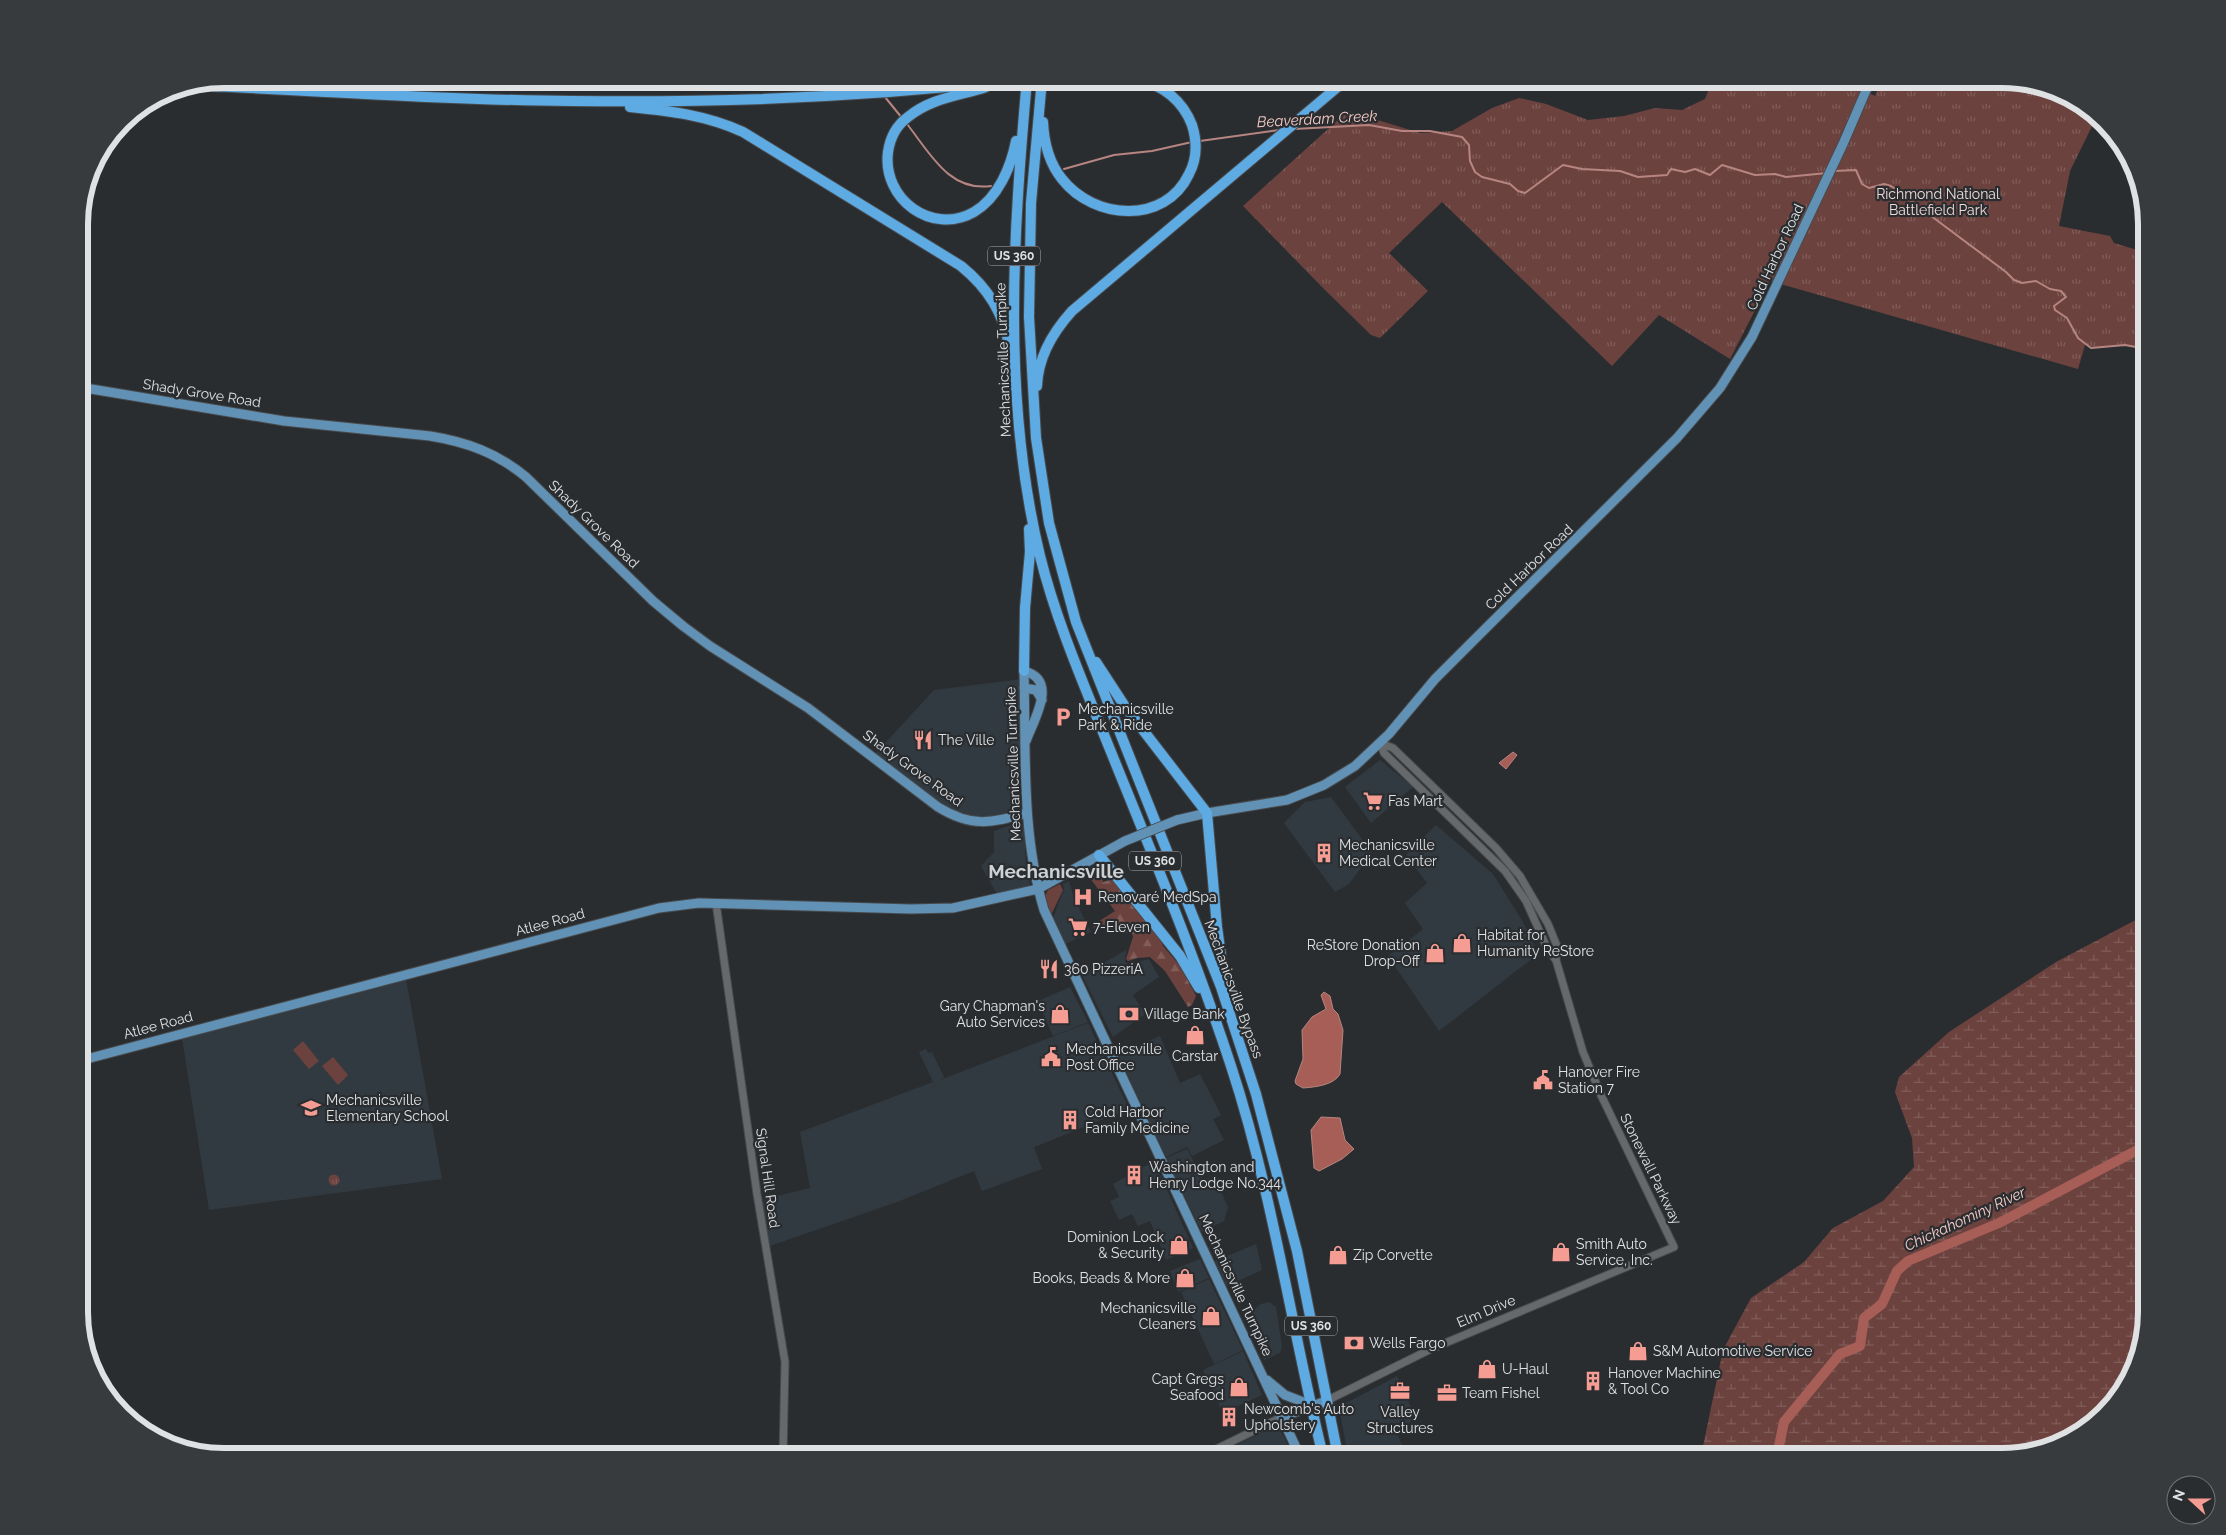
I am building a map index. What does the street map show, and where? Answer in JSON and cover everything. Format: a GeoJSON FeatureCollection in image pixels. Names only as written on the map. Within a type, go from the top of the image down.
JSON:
{"type":"FeatureCollection","features":[{"type":"Feature","properties":{"kind":"highway"},"geometry":{"type":"LineString","coordinates":[[238,87],[570,101],[743,100],[860,94],[942,87]]}},
{"type":"Feature","properties":{"kind":"highway"},"geometry":{"type":"LineString","coordinates":[[986,87],[943,98],[916,111],[899,126],[891,140],[887,158],[888,174],[895,190],[905,203],[919,213],[941,219],[960,218],[974,212],[992,195],[1009,167],[1015,146],[1025,87]]}},
{"type":"Feature","properties":{"kind":"highway","name":"Mechanicsville Turnpike"},"geometry":{"type":"LineString","coordinates":[[1023,461],[1015,354],[1014,268],[1018,175],[1025,87]]}},
{"type":"Feature","properties":{"kind":"highway","name":"Mechanicsville Turnpike"},"geometry":{"type":"LineString","coordinates":[[1035,428],[1029,317],[1029,258],[1033,175],[1042,87]]}},
{"type":"Feature","properties":{"kind":"highway"},"geometry":{"type":"LineString","coordinates":[[1043,87],[1043,124],[1048,155],[1061,178],[1083,198],[1102,207],[1116,210],[1145,210],[1157,206],[1174,195],[1184,184],[1192,169],[1195,142],[1191,123],[1182,107],[1170,94],[1158,87]]}},
{"type":"Feature","properties":{"kind":"highway"},"geometry":{"type":"LineString","coordinates":[[1045,504],[1037,381],[1043,356],[1054,334],[1087,298],[1338,87]]}},
{"type":"Feature","properties":{"kind":"highway"},"geometry":{"type":"LineString","coordinates":[[570,101],[676,111],[707,118],[732,127],[759,141],[960,266],[988,292],[1005,325],[1020,434]]}},
{"type":"Feature","properties":{"kind":"highway","name":"Mechanicsville Bypass"},"geometry":{"type":"LineString","coordinates":[[1035,428],[1045,504],[1063,579],[1088,655],[1221,987],[1247,1065],[1286,1204],[1336,1448]]}},
{"type":"Feature","properties":{"kind":"highway"},"geometry":{"type":"LineString","coordinates":[[1023,461],[1030,552],[1025,608],[1024,671]]}},
{"type":"Feature","properties":{"kind":"highway","name":"Mechanicsville Bypass"},"geometry":{"type":"LineString","coordinates":[[1023,461],[1034,530],[1058,618],[1197,967],[1227,1054],[1266,1187],[1321,1448]]}},
{"type":"Feature","properties":{"kind":"highway"},"geometry":{"type":"LineString","coordinates":[[1063,579],[1100,669],[1126,708],[1207,813],[1219,953],[1223,976],[1247,1065]]}},
{"type":"Feature","properties":{"kind":"highway"},"geometry":{"type":"LineString","coordinates":[[1099,855],[1185,963],[1198,986],[1227,1054]]}},
{"type":"Feature","properties":{"kind":"main road","name":"Cold Harbor Road"},"geometry":{"type":"LineString","coordinates":[[1038,889],[1125,841],[1177,820],[1207,813],[1264,805],[1304,794],[1350,769],[1380,743],[1442,672],[1649,469],[1706,406],[1733,368],[1752,336],[1820,194],[1868,87]]}},
{"type":"Feature","properties":{"kind":"main road","name":"Shady Grove Road"},"geometry":{"type":"LineString","coordinates":[[88,388],[284,421],[430,436],[452,440],[485,450],[505,460],[526,477],[653,600],[683,626],[710,646],[808,708],[938,807],[960,819],[978,823],[994,822],[1027,813]]}},
{"type":"Feature","properties":{"kind":"main road","name":"Mechanicsville Turnpike"},"geometry":{"type":"LineString","coordinates":[[1024,671],[1027,813],[1030,849],[1038,889],[1049,922],[1296,1448]]}},
{"type":"Feature","properties":{"kind":"main road"},"geometry":{"type":"LineString","coordinates":[[1024,671],[1032,674],[1042,683],[1042,700],[1026,741]]}},
{"type":"Feature","properties":{"kind":"main road"},"geometry":{"type":"LineString","coordinates":[[1024,688],[1036,690],[1042,700]]}},
{"type":"Feature","properties":{"kind":"main road","name":"Atlee Road"},"geometry":{"type":"LineString","coordinates":[[88,1059],[659,908],[683,904],[716,903],[943,909],[1038,889]]}},
{"type":"Feature","properties":{"kind":"main road"},"geometry":{"type":"LineString","coordinates":[[1263,1377],[1285,1395],[1311,1405]]}},
{"type":"Feature","properties":{"kind":"main road","name":"Elm Drive"},"geometry":{"type":"LineString","coordinates":[[1282,1417],[1326,1401]]}},
{"type":"Feature","properties":{"kind":"street","name":"Stonewall Parkway"},"geometry":{"type":"LineString","coordinates":[[1380,743],[1393,748],[1510,863],[1532,893],[1557,946],[1556,960],[1577,1035],[1595,1082],[1674,1247]]}},
{"type":"Feature","properties":{"kind":"street","name":"Signal Hill Road"},"geometry":{"type":"LineString","coordinates":[[716,903],[784,1362],[783,1448]]}},
{"type":"Feature","properties":{"kind":"street","name":"Elm Drive"},"geometry":{"type":"LineString","coordinates":[[1326,1401],[1431,1349],[1674,1247]]}},
{"type":"Feature","properties":{"kind":"street","name":"Elm Drive"},"geometry":{"type":"LineString","coordinates":[[1218,1448],[1282,1417]]}},
{"type":"Feature","properties":{"kind":"shaded area"},"geometry":{"type":"Polygon","coordinates":[[[1021,679],[1025,809],[975,819],[947,809],[876,753],[934,690],[1021,679]]]}},
{"type":"Feature","properties":{"kind":"shaded area"},"geometry":{"type":"Polygon","coordinates":[[[1513,752],[1517,755],[1506,769],[1499,763],[1513,752]]]}},
{"type":"Feature","properties":{"kind":"shaded area"},"geometry":{"type":"Polygon","coordinates":[[[1380,760],[1413,787],[1371,823],[1345,787],[1380,760]]]}},
{"type":"Feature","properties":{"kind":"shaded area"},"geometry":{"type":"Polygon","coordinates":[[[1331,797],[1372,853],[1349,884],[1335,892],[1284,823],[1305,802],[1331,797]]]}},
{"type":"Feature","properties":{"kind":"shaded area"},"geometry":{"type":"Polygon","coordinates":[[[1014,824],[1024,824],[1026,867],[1015,869],[1001,859],[1015,870],[1028,868],[1030,884],[1027,888],[997,894],[981,866],[994,852],[994,831],[1014,824]]]}},
{"type":"Feature","properties":{"kind":"shaded area"},"geometry":{"type":"Polygon","coordinates":[[[1436,825],[1493,874],[1523,922],[1538,954],[1439,1031],[1388,956],[1423,929],[1405,903],[1427,883],[1406,855],[1436,825]]]}},
{"type":"Feature","properties":{"kind":"shaded area"},"geometry":{"type":"Polygon","coordinates":[[[1069,881],[1074,898],[1091,932],[1065,944],[1053,918],[1064,889],[1063,884],[1069,881]]]}},
{"type":"Feature","properties":{"kind":"shaded area"},"geometry":{"type":"Polygon","coordinates":[[[1126,950],[1125,962],[1129,964],[1149,959],[1159,977],[1133,995],[1145,1014],[1113,1037],[1082,975],[1126,950]]]}},
{"type":"Feature","properties":{"kind":"shaded area","name":"Mechanicsville Elementary School"},"geometry":{"type":"Polygon","coordinates":[[[406,979],[442,1179],[209,1210],[182,1038],[406,979]]]}},
{"type":"Feature","properties":{"kind":"shaded area"},"geometry":{"type":"Polygon","coordinates":[[[1070,987],[1088,1022],[1053,1036],[1038,1001],[1070,987]]]}},
{"type":"Feature","properties":{"kind":"shaded area"},"geometry":{"type":"Polygon","coordinates":[[[1324,992],[1330,996],[1333,1009],[1338,1014],[1343,1030],[1340,1074],[1334,1081],[1329,1083],[1303,1088],[1296,1084],[1295,1081],[1303,1059],[1302,1030],[1312,1017],[1326,1009],[1321,995],[1324,992]]]}},
{"type":"Feature","properties":{"kind":"shaded area"},"geometry":{"type":"Polygon","coordinates":[[[1088,1023],[1129,1109],[1034,1147],[1042,1169],[982,1191],[974,1171],[897,1202],[767,1247],[762,1204],[765,1199],[810,1188],[800,1132],[933,1082],[919,1052],[926,1049],[928,1053],[932,1052],[944,1077],[940,1080],[1088,1023]]]}},
{"type":"Feature","properties":{"kind":"shaded area"},"geometry":{"type":"Polygon","coordinates":[[[1160,1036],[1180,1083],[1200,1074],[1221,1115],[1213,1119],[1224,1140],[1192,1156],[1187,1147],[1166,1157],[1118,1054],[1160,1036]]]}},
{"type":"Feature","properties":{"kind":"shaded area"},"geometry":{"type":"Polygon","coordinates":[[[1321,1117],[1340,1118],[1345,1140],[1354,1149],[1342,1159],[1319,1171],[1314,1168],[1311,1130],[1321,1117]]]}},
{"type":"Feature","properties":{"kind":"shaded area"},"geometry":{"type":"Polygon","coordinates":[[[1187,1149],[1203,1179],[1213,1178],[1216,1180],[1228,1207],[1224,1221],[1202,1232],[1166,1158],[1187,1149]]]}},
{"type":"Feature","properties":{"kind":"shaded area"},"geometry":{"type":"Polygon","coordinates":[[[1154,1161],[1193,1248],[1166,1260],[1150,1221],[1138,1226],[1132,1214],[1119,1220],[1110,1201],[1119,1197],[1113,1184],[1154,1161]]]}},
{"type":"Feature","properties":{"kind":"shaded area"},"geometry":{"type":"Polygon","coordinates":[[[1256,1244],[1262,1270],[1227,1286],[1215,1261],[1256,1244]]]}},
{"type":"Feature","properties":{"kind":"shaded area"},"geometry":{"type":"Polygon","coordinates":[[[1200,1259],[1209,1278],[1178,1292],[1170,1271],[1200,1259]]]}},
{"type":"Feature","properties":{"kind":"shaded area"},"geometry":{"type":"Polygon","coordinates":[[[1209,1279],[1243,1350],[1214,1364],[1181,1292],[1209,1279]]]}},
{"type":"Feature","properties":{"kind":"shaded area"},"geometry":{"type":"Polygon","coordinates":[[[1269,1302],[1276,1307],[1282,1347],[1280,1353],[1264,1360],[1245,1316],[1261,1304],[1269,1302]]]}},
{"type":"Feature","properties":{"kind":"shaded area"},"geometry":{"type":"Polygon","coordinates":[[[1243,1351],[1262,1395],[1223,1413],[1203,1370],[1243,1351]]]}},
{"type":"Feature","properties":{"kind":"shaded area"},"geometry":{"type":"Polygon","coordinates":[[[1397,1376],[1414,1414],[1407,1429],[1398,1435],[1403,1448],[1347,1448],[1339,1407],[1397,1376]]]}},
{"type":"Feature","properties":{"kind":"shaded area"},"geometry":{"type":"Polygon","coordinates":[[[1278,1425],[1289,1448],[1235,1448],[1234,1446],[1278,1425]]]}},
{"type":"Feature","properties":{"kind":"green space","name":"Richmond National Battlefield Park"},"geometry":{"type":"Polygon","coordinates":[[[1710,87],[1857,87],[1875,96],[1879,87],[2002,87],[2038,92],[2055,98],[2078,110],[2094,123],[2070,171],[2059,226],[2110,236],[2114,243],[2138,250],[2138,347],[2125,345],[2099,348],[2085,345],[2078,369],[1770,281],[1730,359],[1659,315],[1612,366],[1442,202],[1389,253],[1428,291],[1380,338],[1371,335],[1243,206],[1348,111],[1420,133],[1452,131],[1492,108],[1519,98],[1546,104],[1588,120],[1624,116],[1655,108],[1682,110],[1705,99],[1710,87]]]}},
{"type":"Feature","properties":{"kind":"green space"},"geometry":{"type":"Polygon","coordinates":[[[1093,870],[1102,877],[1103,882],[1113,879],[1159,936],[1163,946],[1180,966],[1196,996],[1192,1005],[1188,1007],[1165,971],[1150,957],[1128,961],[1126,959],[1133,937],[1132,933],[1123,933],[1111,929],[1095,930],[1093,925],[1115,911],[1089,877],[1084,875],[1084,872],[1093,870]]]}},
{"type":"Feature","properties":{"kind":"green space"},"geometry":{"type":"Polygon","coordinates":[[[1060,884],[1063,890],[1051,915],[1045,896],[1048,890],[1060,884]]]}},
{"type":"Feature","properties":{"kind":"green space"},"geometry":{"type":"Polygon","coordinates":[[[2138,919],[2138,1312],[2136,1338],[2131,1355],[2116,1387],[2092,1414],[2078,1425],[2046,1440],[2029,1445],[2002,1448],[1703,1448],[1723,1350],[1751,1298],[1804,1262],[1833,1228],[1883,1201],[1914,1167],[1912,1138],[1895,1092],[1899,1077],[1949,1032],[2056,962],[2138,919]]]}},
{"type":"Feature","properties":{"kind":"green space"},"geometry":{"type":"Polygon","coordinates":[[[303,1041],[319,1061],[309,1069],[293,1050],[303,1041]]]}},
{"type":"Feature","properties":{"kind":"green space"},"geometry":{"type":"Polygon","coordinates":[[[333,1057],[348,1075],[338,1085],[322,1066],[333,1057]]]}},
{"type":"Feature","properties":{"kind":"green space"},"geometry":{"type":"Polygon","coordinates":[[[334,1174],[340,1180],[334,1186],[328,1180],[334,1174]]]}},
{"type":"Feature","properties":{"kind":"waterway","name":"Beaverdam Creek"},"geometry":{"type":"LineString","coordinates":[[885,97],[902,118]]}},
{"type":"Feature","properties":{"kind":"waterway","name":"Beaverdam Creek"},"geometry":{"type":"LineString","coordinates":[[907,124],[933,158],[952,177],[963,183],[976,186],[991,186]]}},
{"type":"Feature","properties":{"kind":"waterway","name":"Beaverdam Creek"},"geometry":{"type":"LineString","coordinates":[[1294,129],[1369,125],[1402,131],[1430,131],[1462,137],[1469,145],[1470,161],[1475,172],[1482,177],[1510,184],[1518,191],[1525,193],[1563,165],[1582,169],[1620,171],[1638,177],[1667,175],[1671,169],[1685,172],[1695,169],[1710,175],[1722,165],[1755,175],[1775,174],[1786,177],[1827,173]]}},
{"type":"Feature","properties":{"kind":"waterway","name":"Beaverdam Creek"},"geometry":{"type":"LineString","coordinates":[[1200,141],[1279,130]]}},
{"type":"Feature","properties":{"kind":"waterway","name":"Beaverdam Creek"},"geometry":{"type":"LineString","coordinates":[[1064,169],[1114,155],[1152,151],[1192,142]]}},
{"type":"Feature","properties":{"kind":"waterway","name":"Beaverdam Creek"},"geometry":{"type":"LineString","coordinates":[[1834,171],[1856,170],[1862,184],[1869,188],[1884,184],[1891,186],[2014,280],[2022,283],[2036,281],[2050,289],[2061,291],[2066,297],[2054,306],[2055,310],[2067,318],[2078,338],[2091,348],[2125,345],[2138,347]]}},
{"type":"Feature","properties":{"kind":"waterway","name":"Chickahominy River"},"geometry":{"type":"LineString","coordinates":[[1778,1448],[1784,1422],[1840,1354],[1860,1346],[1864,1318],[1882,1304],[1897,1271],[1908,1261],[1999,1223],[2138,1150]]}},
{"type":"Feature","properties":{"kind":"place","name":"Mechanicsville Park & Ride"},"geometry":{"type":"Point","coordinates":[1063,717]}},
{"type":"Feature","properties":{"kind":"place","name":"The Ville"},"geometry":{"type":"Point","coordinates":[923,740]}},
{"type":"Feature","properties":{"kind":"place","name":"Fas Mart"},"geometry":{"type":"Point","coordinates":[1373,801]}},
{"type":"Feature","properties":{"kind":"place","name":"Mechanicsville Medical Center"},"geometry":{"type":"Point","coordinates":[1324,853]}},
{"type":"Feature","properties":{"kind":"place","name":"Renovaré MedSpa"},"geometry":{"type":"Point","coordinates":[1083,897]}},
{"type":"Feature","properties":{"kind":"place","name":"7-Eleven"},"geometry":{"type":"Point","coordinates":[1078,927]}},
{"type":"Feature","properties":{"kind":"place","name":"Habitat for Humanity ReStore"},"geometry":{"type":"Point","coordinates":[1462,943]}},
{"type":"Feature","properties":{"kind":"place","name":"ReStore Donation Drop-Off"},"geometry":{"type":"Point","coordinates":[1435,953]}},
{"type":"Feature","properties":{"kind":"place","name":"360 PizzeriA"},"geometry":{"type":"Point","coordinates":[1049,969]}},
{"type":"Feature","properties":{"kind":"place","name":"Gary Chapman's Auto Services"},"geometry":{"type":"Point","coordinates":[1060,1014]}},
{"type":"Feature","properties":{"kind":"place","name":"Village Bank"},"geometry":{"type":"Point","coordinates":[1129,1014]}},
{"type":"Feature","properties":{"kind":"place","name":"Carstar"},"geometry":{"type":"Point","coordinates":[1195,1035]}},
{"type":"Feature","properties":{"kind":"place","name":"Mechanicsville Post Office"},"geometry":{"type":"Point","coordinates":[1051,1057]}},
{"type":"Feature","properties":{"kind":"place","name":"Hanover Fire Station 7"},"geometry":{"type":"Point","coordinates":[1543,1080]}},
{"type":"Feature","properties":{"kind":"place","name":"Mechanicsville Elementary School"},"geometry":{"type":"Point","coordinates":[311,1108]}},
{"type":"Feature","properties":{"kind":"place","name":"Cold Harbor Family Medicine"},"geometry":{"type":"Point","coordinates":[1070,1120]}},
{"type":"Feature","properties":{"kind":"place","name":"Washington and Henry Lodge No.344"},"geometry":{"type":"Point","coordinates":[1134,1175]}},
{"type":"Feature","properties":{"kind":"place","name":"Dominion Lock & Security"},"geometry":{"type":"Point","coordinates":[1179,1245]}},
{"type":"Feature","properties":{"kind":"place","name":"Smith Auto Service, Inc."},"geometry":{"type":"Point","coordinates":[1561,1252]}},
{"type":"Feature","properties":{"kind":"place","name":"Zip Corvette"},"geometry":{"type":"Point","coordinates":[1338,1255]}},
{"type":"Feature","properties":{"kind":"place","name":"Books, Beads & More"},"geometry":{"type":"Point","coordinates":[1185,1278]}},
{"type":"Feature","properties":{"kind":"place","name":"Mechanicsville Cleaners"},"geometry":{"type":"Point","coordinates":[1211,1316]}},
{"type":"Feature","properties":{"kind":"place","name":"Wells Fargo"},"geometry":{"type":"Point","coordinates":[1354,1343]}},
{"type":"Feature","properties":{"kind":"place","name":"S&M Automotive Service"},"geometry":{"type":"Point","coordinates":[1638,1351]}},
{"type":"Feature","properties":{"kind":"place","name":"U-Haul"},"geometry":{"type":"Point","coordinates":[1487,1369]}},
{"type":"Feature","properties":{"kind":"place","name":"Hanover Machine & Tool Co"},"geometry":{"type":"Point","coordinates":[1593,1381]}},
{"type":"Feature","properties":{"kind":"place","name":"Capt Gregs Seafood"},"geometry":{"type":"Point","coordinates":[1239,1387]}},
{"type":"Feature","properties":{"kind":"place","name":"Valley Structures"},"geometry":{"type":"Point","coordinates":[1400,1391]}},
{"type":"Feature","properties":{"kind":"place","name":"Team Fishel"},"geometry":{"type":"Point","coordinates":[1447,1393]}},
{"type":"Feature","properties":{"kind":"place","name":"Newcomb's Auto Upholstery"},"geometry":{"type":"Point","coordinates":[1229,1417]}},
{"type":"Feature","properties":{"kind":"district","name":"Mechanicsville"},"geometry":{"type":"Point","coordinates":[1056,871]}}]}
